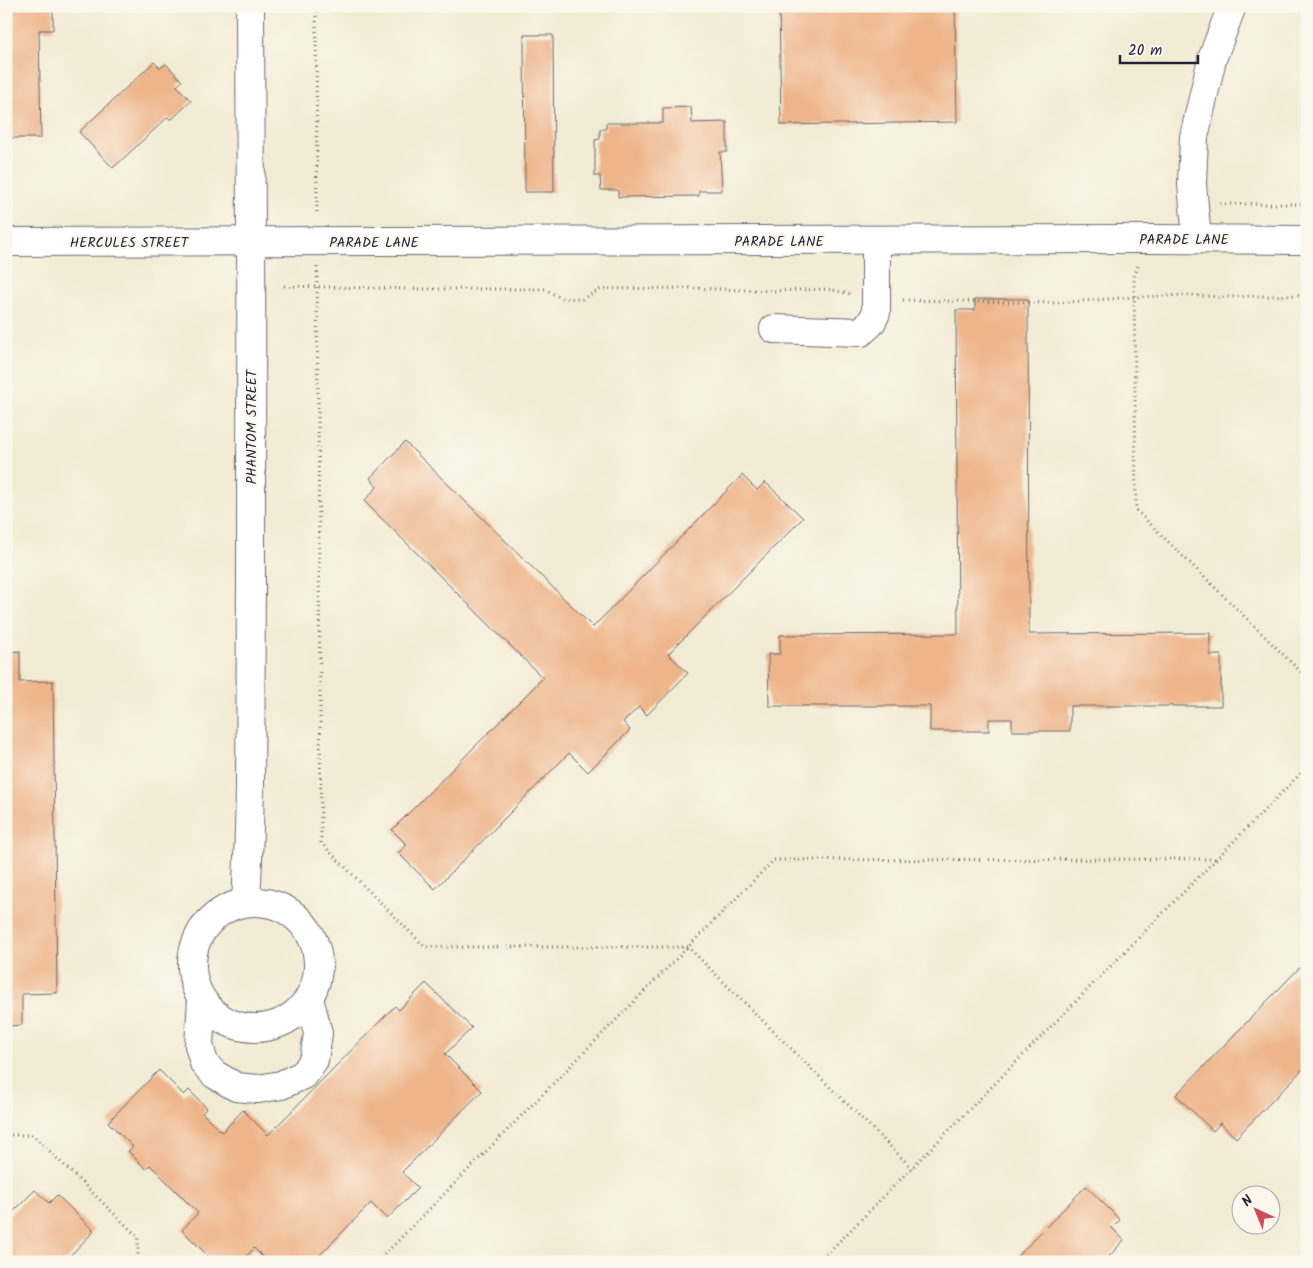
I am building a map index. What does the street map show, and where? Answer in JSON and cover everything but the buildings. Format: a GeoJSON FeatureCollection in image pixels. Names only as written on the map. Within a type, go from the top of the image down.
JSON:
{"type":"FeatureCollection","features":[{"type":"Feature","properties":{"kind":"street","name":"PHANTOM STREET"},"geometry":{"type":"LineString","coordinates":[[246,902],[249,848],[252,242],[250,6]]}},
{"type":"Feature","properties":{"kind":"street"},"geometry":{"type":"LineString","coordinates":[[1197,239],[1192,184],[1194,137],[1212,59],[1232,6]]}},
{"type":"Feature","properties":{"kind":"street"},"geometry":{"type":"LineString","coordinates":[[774,330],[861,332],[872,324],[876,312],[876,240]]}},
{"type":"Feature","properties":{"kind":"street","name":"PARADE LANE"},"geometry":{"type":"LineString","coordinates":[[252,242],[1307,240]]}},
{"type":"Feature","properties":{"kind":"street","name":"HERCULES STREET"},"geometry":{"type":"LineString","coordinates":[[6,242],[252,242]]}},
{"type":"Feature","properties":{"kind":"street"},"geometry":{"type":"LineString","coordinates":[[246,902],[267,902],[286,909],[302,922],[313,939],[318,958],[317,979],[309,998],[295,1014],[276,1025],[256,1028],[235,1025],[216,1015],[202,1000],[193,981],[191,959],[197,938],[209,921],[226,908],[246,902]]}},
{"type":"Feature","properties":{"kind":"street"},"geometry":{"type":"LineString","coordinates":[[202,1000],[199,1045],[204,1063],[214,1074],[236,1087],[258,1089],[281,1084],[303,1075],[314,1060],[318,1033],[309,998]]}},
{"type":"Feature","properties":{"kind":"path"},"geometry":{"type":"LineString","coordinates":[[316,6],[321,843],[425,947],[688,947],[912,1168]]}},
{"type":"Feature","properties":{"kind":"path"},"geometry":{"type":"LineString","coordinates":[[1194,204],[1307,204]]}},
{"type":"Feature","properties":{"kind":"path"},"geometry":{"type":"LineString","coordinates":[[1148,239],[1134,277],[1136,510],[1307,678]]}},
{"type":"Feature","properties":{"kind":"path"},"geometry":{"type":"LineString","coordinates":[[284,286],[414,289],[545,289],[560,298],[582,299],[601,289],[689,288],[774,291],[828,289],[876,299],[1055,302],[1187,295],[1307,295]]}},
{"type":"Feature","properties":{"kind":"path"},"geometry":{"type":"LineString","coordinates":[[819,1262],[1307,767]]}},
{"type":"Feature","properties":{"kind":"path"},"geometry":{"type":"LineString","coordinates":[[377,1262],[774,860],[1216,859]]}},
{"type":"Feature","properties":{"kind":"path"},"geometry":{"type":"LineString","coordinates":[[6,1135],[33,1135],[138,1237],[138,1262]]}}]}
